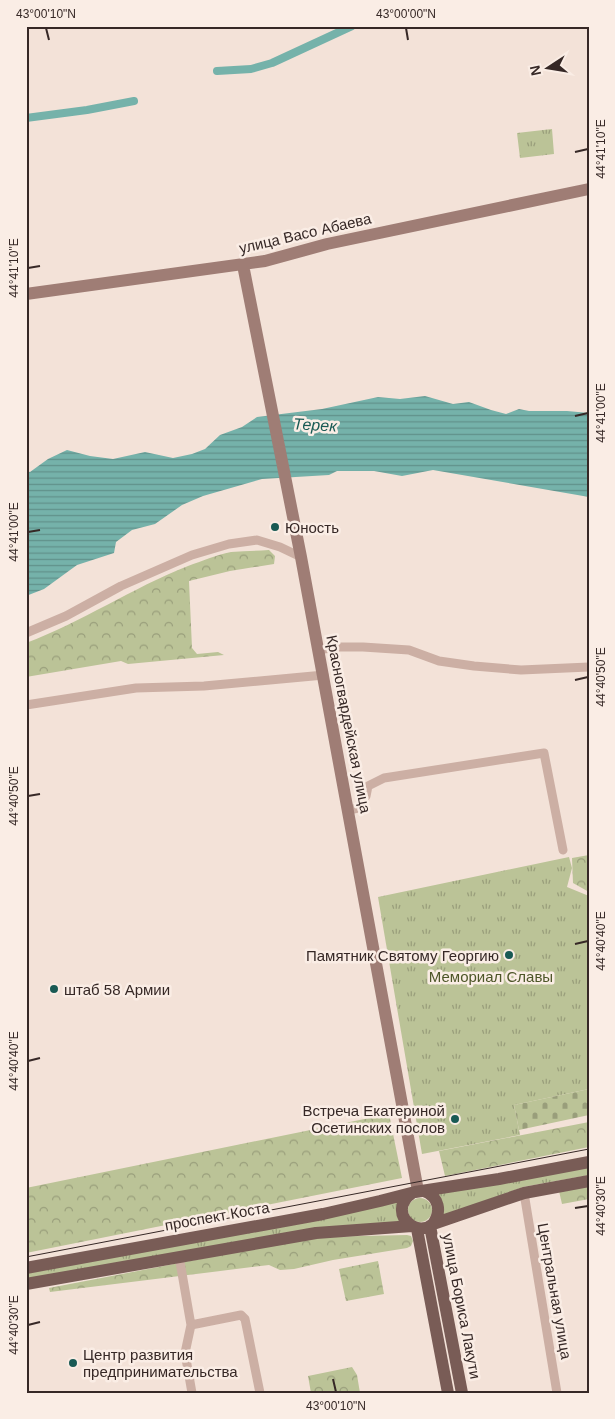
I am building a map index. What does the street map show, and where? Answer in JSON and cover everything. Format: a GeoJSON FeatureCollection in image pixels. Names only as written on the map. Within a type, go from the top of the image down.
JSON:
{"type":"FeatureCollection","features":[{"type":"Feature","properties":{"kind":"main road","name":"улица Васо Абаева"},"geometry":{"type":"LineString","coordinates":[[26,294],[265,261],[327,244],[589,189]]}},
{"type":"Feature","properties":{"kind":"main road","name":"Красногвардейская улица"},"geometry":{"type":"LineString","coordinates":[[243,264],[324,676],[418,1192]]}},
{"type":"Feature","properties":{"kind":"main road","name":"проспект Коста"},"geometry":{"type":"LineString","coordinates":[[26,1268],[323,1214],[418,1192],[589,1162]]}},
{"type":"Feature","properties":{"kind":"main road"},"geometry":{"type":"LineString","coordinates":[[26,1284],[316,1233],[414,1228],[432,1225],[524,1194],[589,1181]]}},
{"type":"Feature","properties":{"kind":"main road"},"geometry":{"type":"LineString","coordinates":[[414,1228],[403,1218],[402,1206],[404,1201],[418,1192],[433,1196],[438,1204],[438,1215],[432,1225]]}},
{"type":"Feature","properties":{"kind":"main road","name":"улица Бориса Лакути"},"geometry":{"type":"LineString","coordinates":[[432,1225],[462,1393]]}},
{"type":"Feature","properties":{"kind":"main road","name":"улица Бориса Лакути"},"geometry":{"type":"LineString","coordinates":[[414,1228],[448,1393]]}},
{"type":"Feature","properties":{"kind":"street"},"geometry":{"type":"LineString","coordinates":[[26,633],[66,616],[121,586],[183,559],[228,544],[257,540],[280,547],[301,557]]}},
{"type":"Feature","properties":{"kind":"street"},"geometry":{"type":"LineString","coordinates":[[318,650],[336,647],[409,650],[439,661],[521,670],[589,667]]}},
{"type":"Feature","properties":{"kind":"street"},"geometry":{"type":"LineString","coordinates":[[26,705],[136,688],[204,686],[324,676]]}},
{"type":"Feature","properties":{"kind":"street"},"geometry":{"type":"LineString","coordinates":[[349,810],[358,808],[366,796],[368,786],[384,778],[544,753],[563,850]]}},
{"type":"Feature","properties":{"kind":"street","name":"Центральная улица"},"geometry":{"type":"LineString","coordinates":[[524,1194],[557,1393]]}},
{"type":"Feature","properties":{"kind":"street"},"geometry":{"type":"LineString","coordinates":[[180,1256],[191,1324],[186,1353],[192,1393]]}},
{"type":"Feature","properties":{"kind":"street"},"geometry":{"type":"LineString","coordinates":[[191,1324],[240,1316],[245,1319],[260,1393]]}},
{"type":"Feature","properties":{"kind":"green space"},"geometry":{"type":"Polygon","coordinates":[[[552,129],[554,154],[520,158],[517,133],[552,129]]]}},
{"type":"Feature","properties":{"kind":"green space"},"geometry":{"type":"Polygon","coordinates":[[[269,550],[275,556],[274,564],[230,571],[189,581],[192,648],[197,654],[218,652],[224,655],[128,664],[121,661],[26,677],[26,643],[47,635],[147,584],[214,556],[231,552],[269,550]]]}},
{"type":"Feature","properties":{"kind":"green space"},"geometry":{"type":"Polygon","coordinates":[[[589,855],[589,892],[573,883],[572,858],[589,855]]]}},
{"type":"Feature","properties":{"kind":"green space","name":"Мемориал Славы"},"geometry":{"type":"Polygon","coordinates":[[[569,857],[572,868],[567,887],[589,896],[589,1089],[514,1105],[520,1135],[422,1154],[378,897],[569,857]]]}},
{"type":"Feature","properties":{"kind":"green space"},"geometry":{"type":"Polygon","coordinates":[[[589,1089],[589,1115],[519,1130],[514,1105],[589,1089]]]}},
{"type":"Feature","properties":{"kind":"green space"},"geometry":{"type":"Polygon","coordinates":[[[389,1114],[402,1178],[26,1253],[26,1188],[389,1114]]]}},
{"type":"Feature","properties":{"kind":"green space"},"geometry":{"type":"Polygon","coordinates":[[[589,1122],[589,1147],[445,1176],[439,1151],[589,1122]]]}},
{"type":"Feature","properties":{"kind":"green space"},"geometry":{"type":"Polygon","coordinates":[[[589,1167],[589,1175],[523,1187],[440,1217],[436,1193],[589,1167]]]}},
{"type":"Feature","properties":{"kind":"green space"},"geometry":{"type":"Polygon","coordinates":[[[589,1185],[589,1199],[562,1204],[559,1191],[589,1185]]]}},
{"type":"Feature","properties":{"kind":"green space"},"geometry":{"type":"Polygon","coordinates":[[[420,1198],[425,1199],[431,1205],[431,1215],[425,1221],[420,1222],[415,1221],[409,1215],[408,1210],[409,1205],[415,1199],[420,1198]]]}},
{"type":"Feature","properties":{"kind":"green space"},"geometry":{"type":"Polygon","coordinates":[[[400,1201],[401,1221],[26,1280],[26,1272],[400,1201]]]}},
{"type":"Feature","properties":{"kind":"green space"},"geometry":{"type":"Polygon","coordinates":[[[411,1236],[413,1241],[411,1246],[407,1248],[333,1260],[294,1269],[280,1270],[269,1265],[50,1292],[49,1288],[315,1237],[411,1236]]]}},
{"type":"Feature","properties":{"kind":"green space"},"geometry":{"type":"Polygon","coordinates":[[[378,1261],[384,1294],[346,1301],[339,1269],[378,1261]]]}},
{"type":"Feature","properties":{"kind":"green space"},"geometry":{"type":"Polygon","coordinates":[[[352,1367],[357,1375],[360,1393],[311,1393],[308,1376],[352,1367]]]}},
{"type":"Feature","properties":{"kind":"water","name":"Терек"},"geometry":{"type":"Polygon","coordinates":[[[425,396],[453,404],[469,402],[506,414],[519,409],[589,413],[589,497],[433,470],[402,476],[374,471],[337,471],[329,475],[262,479],[203,496],[182,505],[155,524],[132,530],[116,542],[114,553],[77,565],[44,589],[26,596],[26,471],[30,472],[48,459],[67,450],[113,459],[145,452],[173,458],[205,449],[220,435],[242,427],[257,417],[322,409],[378,397],[400,399],[425,396]]]}},
{"type":"Feature","properties":{"kind":"waterway"},"geometry":{"type":"LineString","coordinates":[[217,71],[251,69],[272,63],[352,26]]}},
{"type":"Feature","properties":{"kind":"waterway"},"geometry":{"type":"LineString","coordinates":[[26,118],[87,110],[134,101]]}},
{"type":"Feature","properties":{"kind":"tram line"},"geometry":{"type":"LineString","coordinates":[[26,1257],[589,1149]]}},
{"type":"Feature","properties":{"kind":"place","name":"Юность"},"geometry":{"type":"Point","coordinates":[275,527]}},
{"type":"Feature","properties":{"kind":"place","name":"Памятник Святому Георгию"},"geometry":{"type":"Point","coordinates":[509,955]}},
{"type":"Feature","properties":{"kind":"place","name":"штаб 58 Армии"},"geometry":{"type":"Point","coordinates":[54,989]}},
{"type":"Feature","properties":{"kind":"place","name":"Встреча Екатериной Осетинских послов"},"geometry":{"type":"Point","coordinates":[455,1119]}},
{"type":"Feature","properties":{"kind":"place","name":"Центр развития предпринимательства"},"geometry":{"type":"Point","coordinates":[73,1363]}}]}
